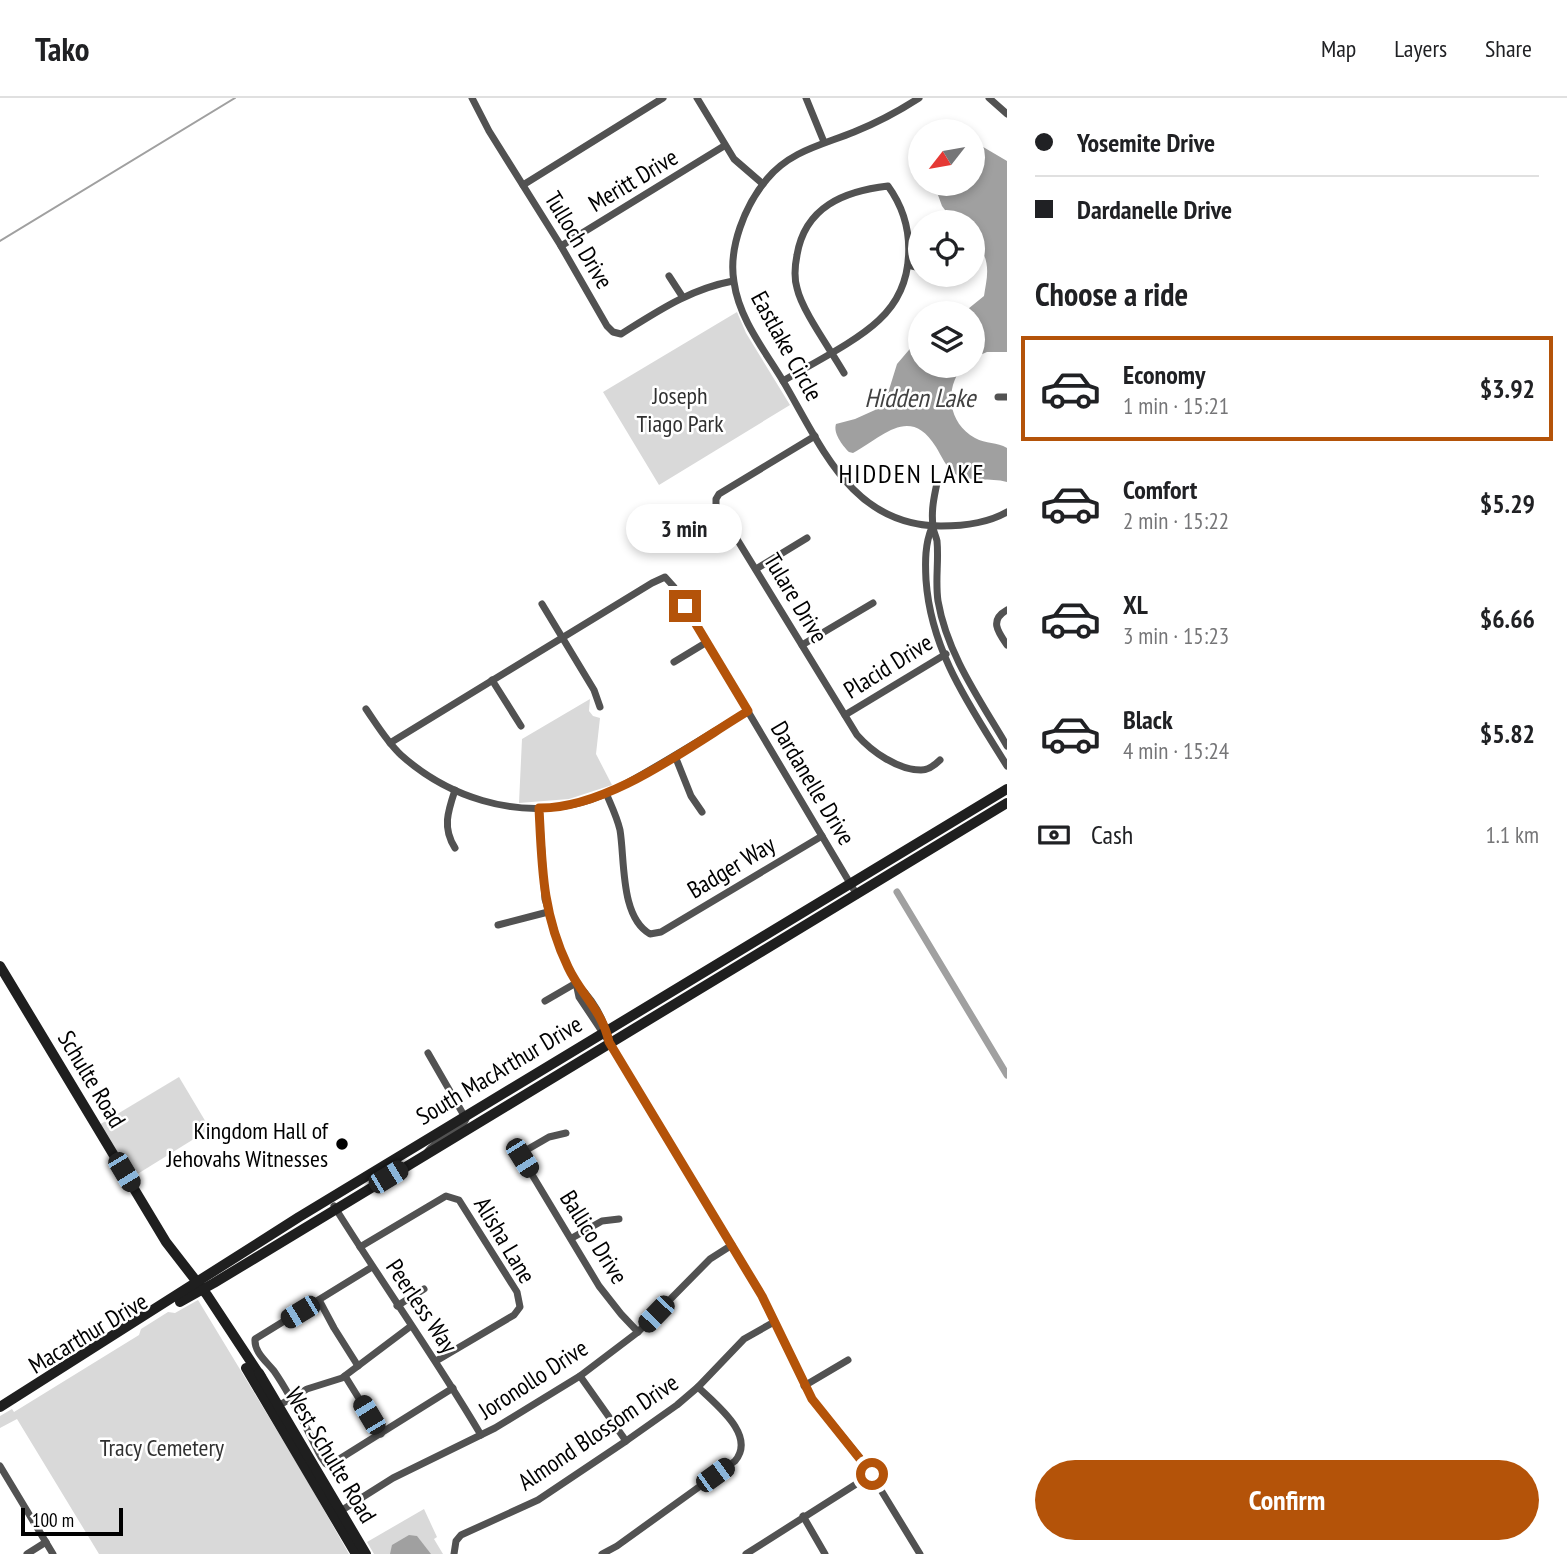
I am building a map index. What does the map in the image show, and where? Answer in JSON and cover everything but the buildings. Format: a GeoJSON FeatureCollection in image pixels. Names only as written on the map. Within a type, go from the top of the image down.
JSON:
{"type":"FeatureCollection","features":[{"type":"Feature","properties":{"kind":"main road","name":"South MacArthur Drive"},"geometry":{"type":"LineString","coordinates":[[199,1288],[247,1251],[329,1198],[1007,789]]}},
{"type":"Feature","properties":{"kind":"main road","name":"South MacArthur Drive"},"geometry":{"type":"LineString","coordinates":[[199,1288],[226,1276],[1007,803]]}},
{"type":"Feature","properties":{"kind":"main road","name":"Schulte Road"},"geometry":{"type":"LineString","coordinates":[[0,965],[181,1265],[261,1377]]}},
{"type":"Feature","properties":{"kind":"main road"},"geometry":{"type":"LineString","coordinates":[[181,1265],[194,1272],[205,1272],[233,1254],[247,1251]]}},
{"type":"Feature","properties":{"kind":"main road"},"geometry":{"type":"LineString","coordinates":[[226,1276],[217,1287],[216,1301],[261,1377]]}},
{"type":"Feature","properties":{"kind":"main road","name":"Schulte Road"},"geometry":{"type":"LineString","coordinates":[[199,1288],[300,1456]]}},
{"type":"Feature","properties":{"kind":"main road","name":"Macarthur Drive"},"geometry":{"type":"LineString","coordinates":[[0,1409],[199,1288]]}},
{"type":"Feature","properties":{"kind":"main road","name":"West Schulte Road"},"geometry":{"type":"LineString","coordinates":[[261,1377],[337,1513],[356,1554]]}},
{"type":"Feature","properties":{"kind":"main road","name":"West Schulte Road"},"geometry":{"type":"LineString","coordinates":[[300,1456],[366,1554]]}},
{"type":"Feature","properties":{"kind":"street","name":"Tulloch Drive"},"geometry":{"type":"LineString","coordinates":[[472,98],[489,131],[607,326],[621,334],[682,296]]}},
{"type":"Feature","properties":{"kind":"street"},"geometry":{"type":"LineString","coordinates":[[523,185],[663,98]]}},
{"type":"Feature","properties":{"kind":"street"},"geometry":{"type":"LineString","coordinates":[[697,98],[724,146],[745,171],[763,184]]}},
{"type":"Feature","properties":{"kind":"street"},"geometry":{"type":"LineString","coordinates":[[806,98],[824,142]]}},
{"type":"Feature","properties":{"kind":"street","name":"Eastlake Circle"},"geometry":{"type":"LineString","coordinates":[[919,98],[852,133],[796,154],[783,163],[751,201],[735,250],[733,281],[747,320],[815,436],[838,473],[868,504],[895,519],[933,526],[991,520],[1006,514]]}},
{"type":"Feature","properties":{"kind":"street"},"geometry":{"type":"LineString","coordinates":[[989,98],[1007,114]]}},
{"type":"Feature","properties":{"kind":"street","name":"Meritt Drive"},"geometry":{"type":"LineString","coordinates":[[561,246],[724,146]]}},
{"type":"Feature","properties":{"kind":"street"},"geometry":{"type":"LineString","coordinates":[[844,373],[805,307],[797,288],[796,260],[805,229],[830,202],[846,194],[888,186],[907,227],[908,240]]}},
{"type":"Feature","properties":{"kind":"street"},"geometry":{"type":"LineString","coordinates":[[783,381],[872,326],[897,298],[908,265]]}},
{"type":"Feature","properties":{"kind":"street"},"geometry":{"type":"LineString","coordinates":[[670,276],[682,296],[733,281]]}},
{"type":"Feature","properties":{"kind":"street","name":"Tulare Drive"},"geometry":{"type":"LineString","coordinates":[[815,436],[719,494],[716,505],[845,715],[867,746],[895,763],[922,771],[940,760]]}},
{"type":"Feature","properties":{"kind":"street"},"geometry":{"type":"LineString","coordinates":[[937,483],[932,501],[941,617],[952,649],[1007,746]]}},
{"type":"Feature","properties":{"kind":"street"},"geometry":{"type":"LineString","coordinates":[[933,526],[926,541],[928,600],[943,656],[1007,766]]}},
{"type":"Feature","properties":{"kind":"street"},"geometry":{"type":"LineString","coordinates":[[755,569],[807,538]]}},
{"type":"Feature","properties":{"kind":"street","name":"Dardanelle Drive"},"geometry":{"type":"LineString","coordinates":[[562,638],[665,577],[674,587],[857,895]]}},
{"type":"Feature","properties":{"kind":"street"},"geometry":{"type":"LineString","coordinates":[[802,645],[873,603]]}},
{"type":"Feature","properties":{"kind":"street"},"geometry":{"type":"LineString","coordinates":[[542,604],[594,690],[600,707]]}},
{"type":"Feature","properties":{"kind":"street"},"geometry":{"type":"LineString","coordinates":[[1007,610],[1000,614],[995,622],[1007,645]]}},
{"type":"Feature","properties":{"kind":"street"},"geometry":{"type":"LineString","coordinates":[[390,743],[562,638]]}},
{"type":"Feature","properties":{"kind":"street"},"geometry":{"type":"LineString","coordinates":[[674,662],[707,642]]}},
{"type":"Feature","properties":{"kind":"street","name":"Placid Drive"},"geometry":{"type":"LineString","coordinates":[[845,715],[952,649]]}},
{"type":"Feature","properties":{"kind":"street"},"geometry":{"type":"LineString","coordinates":[[492,680],[521,726]]}},
{"type":"Feature","properties":{"kind":"street"},"geometry":{"type":"LineString","coordinates":[[366,709],[400,754],[428,777],[477,801],[539,808],[576,804],[606,793],[675,756],[748,711]]}},
{"type":"Feature","properties":{"kind":"street"},"geometry":{"type":"LineString","coordinates":[[675,756],[691,796],[702,812]]}},
{"type":"Feature","properties":{"kind":"street"},"geometry":{"type":"LineString","coordinates":[[455,790],[446,824],[455,848]]}},
{"type":"Feature","properties":{"kind":"street","name":"Badger Way"},"geometry":{"type":"LineString","coordinates":[[606,793],[620,829],[630,905],[646,932],[654,935],[822,835]]}},
{"type":"Feature","properties":{"kind":"street"},"geometry":{"type":"LineString","coordinates":[[539,808],[542,872],[548,912],[560,949],[576,983],[586,993],[609,1042],[762,1296],[804,1386],[820,1411],[872,1474],[920,1554]]}},
{"type":"Feature","properties":{"kind":"street"},"geometry":{"type":"LineString","coordinates":[[498,925],[548,912]]}},
{"type":"Feature","properties":{"kind":"street"},"geometry":{"type":"LineString","coordinates":[[545,1001],[576,983]]}},
{"type":"Feature","properties":{"kind":"street"},"geometry":{"type":"LineString","coordinates":[[426,1154],[438,1141],[464,1124],[466,1115],[428,1053]]}},
{"type":"Feature","properties":{"kind":"street","name":"Ballico Drive"},"geometry":{"type":"LineString","coordinates":[[566,1133],[549,1137],[523,1152],[522,1158],[599,1286],[638,1332]]}},
{"type":"Feature","properties":{"kind":"street","name":"Alisha Lane"},"geometry":{"type":"LineString","coordinates":[[360,1247],[446,1196],[459,1200],[517,1292],[520,1307],[514,1315],[436,1361]]}},
{"type":"Feature","properties":{"kind":"street","name":"Peerless Way"},"geometry":{"type":"LineString","coordinates":[[329,1198],[481,1435]]}},
{"type":"Feature","properties":{"kind":"street"},"geometry":{"type":"LineString","coordinates":[[572,1238],[602,1221],[619,1219]]}},
{"type":"Feature","properties":{"kind":"street","name":"Joronollo Drive"},"geometry":{"type":"LineString","coordinates":[[337,1513],[393,1478],[481,1435],[580,1376],[638,1332],[710,1259],[732,1245]]}},
{"type":"Feature","properties":{"kind":"street"},"geometry":{"type":"LineString","coordinates":[[372,1267],[255,1339],[254,1344],[279,1379],[326,1464],[381,1434],[453,1388]]}},
{"type":"Feature","properties":{"kind":"street"},"geometry":{"type":"LineString","coordinates":[[397,1306],[424,1289]]}},
{"type":"Feature","properties":{"kind":"street"},"geometry":{"type":"LineString","coordinates":[[319,1300],[358,1366]]}},
{"type":"Feature","properties":{"kind":"street","name":"Almond Blossom Drive"},"geometry":{"type":"LineString","coordinates":[[454,1554],[456,1541],[466,1533],[538,1500],[677,1405],[744,1339],[774,1322]]}},
{"type":"Feature","properties":{"kind":"street"},"geometry":{"type":"LineString","coordinates":[[278,1406],[307,1389],[334,1382],[345,1376],[411,1326]]}},
{"type":"Feature","properties":{"kind":"street"},"geometry":{"type":"LineString","coordinates":[[804,1386],[848,1360]]}},
{"type":"Feature","properties":{"kind":"street"},"geometry":{"type":"LineString","coordinates":[[345,1376],[381,1434]]}},
{"type":"Feature","properties":{"kind":"street"},"geometry":{"type":"LineString","coordinates":[[580,1376],[626,1441]]}},
{"type":"Feature","properties":{"kind":"street"},"geometry":{"type":"LineString","coordinates":[[602,1554],[735,1461],[742,1448],[740,1435],[730,1420],[698,1387]]}},
{"type":"Feature","properties":{"kind":"street"},"geometry":{"type":"LineString","coordinates":[[1,1472],[53,1554]]}},
{"type":"Feature","properties":{"kind":"street"},"geometry":{"type":"LineString","coordinates":[[746,1554],[872,1474]]}},
{"type":"Feature","properties":{"kind":"street"},"geometry":{"type":"LineString","coordinates":[[803,1517],[825,1554]]}},
{"type":"Feature","properties":{"kind":"street"},"geometry":{"type":"LineString","coordinates":[[27,1554],[46,1542]]}},
{"type":"Feature","properties":{"kind":"street"},"geometry":{"type":"LineString","coordinates":[[617,1546],[622,1554]]}},
{"type":"Feature","properties":{"kind":"green space","name":"Joseph Tiago Park"},"geometry":{"type":"Polygon","coordinates":[[[737,312],[746,333],[790,405],[659,485],[603,392],[737,312]]]}},
{"type":"Feature","properties":{"kind":"green space"},"geometry":{"type":"Polygon","coordinates":[[[590,699],[589,711],[600,718],[596,754],[612,785],[569,799],[519,803],[522,739],[590,699]]]}},
{"type":"Feature","properties":{"kind":"green space"},"geometry":{"type":"Polygon","coordinates":[[[179,1077],[210,1129],[131,1178],[99,1125],[179,1077]]]}},
{"type":"Feature","properties":{"kind":"green space","name":"Tracy Cemetery"},"geometry":{"type":"Polygon","coordinates":[[[198,1300],[349,1554],[99,1554],[17,1419],[0,1428],[0,1416],[12,1409],[14,1412],[139,1335],[141,1329],[168,1312],[175,1313],[198,1300]]]}},
{"type":"Feature","properties":{"kind":"green space"},"geometry":{"type":"Polygon","coordinates":[[[424,1509],[437,1537],[434,1539],[443,1554],[374,1554],[367,1542],[424,1509]]]}},
{"type":"Feature","properties":{"kind":"water","name":"Hidden Lake"},"geometry":{"type":"Polygon","coordinates":[[[985,148],[1007,161],[1007,352],[985,353],[985,301],[978,301],[984,296],[987,275],[985,210],[945,210],[938,196],[985,196],[985,148]]]}},
{"type":"Feature","properties":{"kind":"water","name":"Hidden Lake"},"geometry":{"type":"Polygon","coordinates":[[[908,351],[908,378],[956,378],[951,395],[954,415],[966,432],[975,438],[1007,448],[1007,482],[967,478],[955,474],[926,435],[916,428],[906,426],[886,433],[853,453],[849,452],[839,439],[836,424],[875,410],[888,393],[897,364],[908,351]]]}},
{"type":"Feature","properties":{"kind":"water"},"geometry":{"type":"Polygon","coordinates":[[[409,1535],[417,1536],[431,1554],[390,1554],[392,1545],[409,1535]]]}},
{"type":"Feature","properties":{"kind":"waterway"},"geometry":{"type":"LineString","coordinates":[[0,241],[235,98]]}},
{"type":"Feature","properties":{"kind":"waterway"},"geometry":{"type":"LineString","coordinates":[[897,892],[1007,1075]]}},
{"type":"Feature","properties":{"kind":"place","name":"Kingdom Hall of Jehovahs Witnesses"},"geometry":{"type":"Point","coordinates":[342,1144]}},
{"type":"Feature","properties":{"kind":"district","name":"HIDDEN LAKE"},"geometry":{"type":"Point","coordinates":[912,473]}},
{"type":"Feature","properties":{"kind":"route"},"geometry":{"type":"LineString","coordinates":[[685,606],[748,711],[675,756],[606,793],[576,804],[539,808],[545,900],[560,949],[576,983],[586,993],[603,1021],[609,1042],[762,1296],[804,1386],[828,1422],[857,1453],[872,1474]]}}]}
